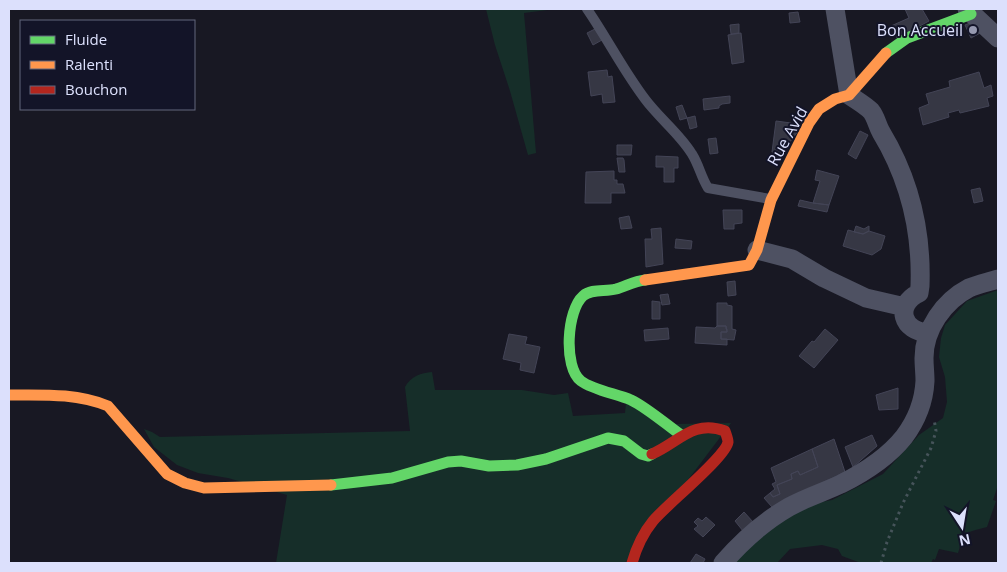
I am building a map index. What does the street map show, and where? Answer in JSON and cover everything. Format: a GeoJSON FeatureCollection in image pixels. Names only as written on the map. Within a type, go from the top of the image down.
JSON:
{"type":"FeatureCollection","features":[{"type":"Feature","properties":{"kind":"street"},"geometry":{"type":"LineString","coordinates":[[835,9],[849,95],[866,107],[875,117],[905,180],[916,217],[921,263],[919,293]]}},
{"type":"Feature","properties":{"kind":"street","name":"Rue Avid"},"geometry":{"type":"LineString","coordinates":[[753,257],[771,200],[814,116],[827,103],[849,95],[888,51],[896,45],[969,11]]}},
{"type":"Feature","properties":{"kind":"street"},"geometry":{"type":"LineString","coordinates":[[969,11],[998,38]]}},
{"type":"Feature","properties":{"kind":"street"},"geometry":{"type":"LineString","coordinates":[[681,435],[633,401],[589,385],[581,381],[576,375],[571,362],[572,313],[574,307],[583,296],[590,292],[616,289],[636,281],[753,257],[792,259],[824,278],[866,298],[905,307]]}},
{"type":"Feature","properties":{"kind":"street"},"geometry":{"type":"LineString","coordinates":[[723,563],[745,539],[772,518],[807,498],[854,477],[894,447],[910,428],[920,406],[925,381],[924,358],[929,333],[935,320],[956,297],[971,288],[998,279]]}},
{"type":"Feature","properties":{"kind":"street"},"geometry":{"type":"LineString","coordinates":[[929,333],[920,333],[908,326],[904,314],[905,307],[912,296],[919,293],[933,295],[939,299],[944,308]]}},
{"type":"Feature","properties":{"kind":"street"},"geometry":{"type":"LineString","coordinates":[[9,395],[79,397],[103,403],[108,406],[167,474],[185,483],[204,488],[323,486],[368,482],[392,478],[437,464],[461,461],[489,466],[517,465],[546,460],[608,438],[624,441],[641,454],[648,456],[692,430],[718,426],[725,431],[728,441],[726,447],[706,470],[652,522],[635,553],[632,563]]}},
{"type":"Feature","properties":{"kind":"lane"},"geometry":{"type":"LineString","coordinates":[[587,9],[627,75],[691,152],[698,164],[702,179],[708,188],[771,200]]}},
{"type":"Feature","properties":{"kind":"path"},"geometry":{"type":"LineString","coordinates":[[881,563],[893,527],[936,431],[933,409],[923,394]]}},
{"type":"Feature","properties":{"kind":"green space"},"geometry":{"type":"Polygon","coordinates":[[[486,9],[555,9],[524,13],[536,153],[528,155],[486,9]]]}},
{"type":"Feature","properties":{"kind":"green space"},"geometry":{"type":"Polygon","coordinates":[[[998,290],[998,485],[993,500],[996,501],[987,527],[966,534],[958,553],[939,549],[935,560],[933,559],[931,563],[861,563],[842,556],[838,549],[822,545],[790,549],[777,563],[734,563],[756,538],[811,504],[832,500],[883,474],[919,435],[943,418],[947,402],[945,377],[939,357],[941,338],[945,325],[967,301],[998,290]]]}},
{"type":"Feature","properties":{"kind":"green space"},"geometry":{"type":"Polygon","coordinates":[[[432,372],[435,390],[522,390],[554,395],[568,393],[573,416],[625,413],[627,393],[675,424],[731,423],[625,563],[276,563],[287,495],[228,478],[198,473],[177,465],[154,447],[144,429],[160,437],[410,431],[405,387],[410,380],[417,376],[432,372]]]}},
{"type":"Feature","properties":{"kind":"building"},"geometry":{"type":"Polygon","coordinates":[[[905,9],[922,9],[929,21],[897,38],[891,26],[909,18],[905,9]]]}},
{"type":"Feature","properties":{"kind":"building"},"geometry":{"type":"Polygon","coordinates":[[[798,12],[800,22],[790,23],[789,13],[798,12]]]}},
{"type":"Feature","properties":{"kind":"building"},"geometry":{"type":"Polygon","coordinates":[[[972,22],[982,32],[971,38],[965,25],[972,22]]]}},
{"type":"Feature","properties":{"kind":"building"},"geometry":{"type":"Polygon","coordinates":[[[739,24],[739,33],[731,34],[730,25],[739,24]]]}},
{"type":"Feature","properties":{"kind":"building"},"geometry":{"type":"Polygon","coordinates":[[[595,29],[602,40],[593,45],[587,33],[595,29]]]}},
{"type":"Feature","properties":{"kind":"building"},"geometry":{"type":"Polygon","coordinates":[[[741,33],[744,62],[732,64],[728,35],[741,33]]]}},
{"type":"Feature","properties":{"kind":"building"},"geometry":{"type":"Polygon","coordinates":[[[607,70],[608,77],[612,76],[615,102],[603,103],[602,94],[591,96],[588,72],[607,70]]]}},
{"type":"Feature","properties":{"kind":"building"},"geometry":{"type":"Polygon","coordinates":[[[979,72],[984,88],[991,85],[993,96],[987,98],[989,106],[960,113],[959,110],[948,113],[949,117],[923,125],[919,108],[929,104],[926,94],[950,87],[949,81],[979,72]]]}},
{"type":"Feature","properties":{"kind":"building"},"geometry":{"type":"Polygon","coordinates":[[[730,96],[730,103],[722,104],[719,108],[704,110],[703,99],[730,96]]]}},
{"type":"Feature","properties":{"kind":"building"},"geometry":{"type":"Polygon","coordinates":[[[682,105],[687,118],[680,120],[676,107],[682,105]]]}},
{"type":"Feature","properties":{"kind":"building"},"geometry":{"type":"Polygon","coordinates":[[[695,116],[697,127],[690,129],[687,118],[695,116]]]}},
{"type":"Feature","properties":{"kind":"building"},"geometry":{"type":"Polygon","coordinates":[[[776,121],[791,123],[790,130],[798,131],[776,161],[778,153],[772,152],[776,121]]]}},
{"type":"Feature","properties":{"kind":"building"},"geometry":{"type":"Polygon","coordinates":[[[860,131],[868,135],[856,159],[848,154],[860,131]]]}},
{"type":"Feature","properties":{"kind":"building"},"geometry":{"type":"Polygon","coordinates":[[[716,138],[718,153],[710,154],[708,139],[716,138]]]}},
{"type":"Feature","properties":{"kind":"building"},"geometry":{"type":"Polygon","coordinates":[[[617,145],[632,145],[631,155],[617,155],[617,145]]]}},
{"type":"Feature","properties":{"kind":"building"},"geometry":{"type":"Polygon","coordinates":[[[656,156],[678,157],[678,168],[674,168],[674,182],[664,182],[664,167],[656,167],[656,156]]]}},
{"type":"Feature","properties":{"kind":"building"},"geometry":{"type":"Polygon","coordinates":[[[617,158],[623,158],[625,172],[619,172],[617,158]]]}},
{"type":"Feature","properties":{"kind":"building"},"geometry":{"type":"Polygon","coordinates":[[[817,170],[839,176],[829,205],[813,203],[820,181],[815,180],[817,170]]]}},
{"type":"Feature","properties":{"kind":"building"},"geometry":{"type":"Polygon","coordinates":[[[614,171],[614,180],[617,180],[617,184],[623,184],[625,193],[611,193],[611,203],[585,203],[586,172],[614,171]]]}},
{"type":"Feature","properties":{"kind":"building"},"geometry":{"type":"Polygon","coordinates":[[[980,188],[983,201],[974,203],[971,190],[980,188]]]}},
{"type":"Feature","properties":{"kind":"building"},"geometry":{"type":"Polygon","coordinates":[[[800,200],[829,205],[827,212],[798,206],[800,200]]]}},
{"type":"Feature","properties":{"kind":"building"},"geometry":{"type":"Polygon","coordinates":[[[723,210],[742,210],[742,223],[734,224],[734,229],[724,229],[723,210]]]}},
{"type":"Feature","properties":{"kind":"building"},"geometry":{"type":"Polygon","coordinates":[[[629,216],[632,228],[621,229],[619,218],[629,216]]]}},
{"type":"Feature","properties":{"kind":"building"},"geometry":{"type":"Polygon","coordinates":[[[856,226],[864,229],[869,226],[869,231],[863,234],[854,232],[856,226]]]}},
{"type":"Feature","properties":{"kind":"building"},"geometry":{"type":"Polygon","coordinates":[[[661,228],[663,264],[646,267],[645,239],[652,239],[651,229],[661,228]]]}},
{"type":"Feature","properties":{"kind":"building"},"geometry":{"type":"Polygon","coordinates":[[[848,230],[863,234],[869,231],[885,236],[881,249],[872,255],[843,246],[848,230]]]}},
{"type":"Feature","properties":{"kind":"building"},"geometry":{"type":"Polygon","coordinates":[[[676,239],[692,241],[691,249],[675,248],[676,239]]]}},
{"type":"Feature","properties":{"kind":"building"},"geometry":{"type":"Polygon","coordinates":[[[735,281],[736,295],[728,296],[727,282],[735,281]]]}},
{"type":"Feature","properties":{"kind":"building"},"geometry":{"type":"Polygon","coordinates":[[[668,294],[670,304],[662,305],[660,295],[668,294]]]}},
{"type":"Feature","properties":{"kind":"building"},"geometry":{"type":"Polygon","coordinates":[[[652,301],[660,302],[660,319],[652,319],[652,301]]]}},
{"type":"Feature","properties":{"kind":"building"},"geometry":{"type":"Polygon","coordinates":[[[717,303],[727,303],[727,305],[732,306],[732,329],[736,330],[734,340],[721,339],[721,332],[727,332],[727,329],[726,326],[717,326],[717,303]]]}},
{"type":"Feature","properties":{"kind":"building"},"geometry":{"type":"Polygon","coordinates":[[[717,326],[726,326],[727,332],[721,332],[721,339],[727,339],[727,345],[695,343],[696,327],[715,328],[717,326]]]}},
{"type":"Feature","properties":{"kind":"building"},"geometry":{"type":"Polygon","coordinates":[[[668,328],[669,339],[645,341],[644,330],[668,328]]]}},
{"type":"Feature","properties":{"kind":"building"},"geometry":{"type":"Polygon","coordinates":[[[825,329],[838,340],[814,368],[799,356],[825,329]]]}},
{"type":"Feature","properties":{"kind":"building"},"geometry":{"type":"Polygon","coordinates":[[[509,334],[527,337],[525,344],[540,347],[534,373],[520,370],[521,363],[503,359],[509,334]]]}},
{"type":"Feature","properties":{"kind":"building"},"geometry":{"type":"Polygon","coordinates":[[[898,388],[898,409],[879,410],[876,395],[898,388]]]}},
{"type":"Feature","properties":{"kind":"building"},"geometry":{"type":"Polygon","coordinates":[[[872,435],[877,446],[853,467],[845,447],[872,435]]]}},
{"type":"Feature","properties":{"kind":"building"},"geometry":{"type":"Polygon","coordinates":[[[834,439],[845,472],[772,507],[764,498],[770,493],[773,497],[780,494],[777,485],[792,479],[791,474],[798,471],[800,475],[818,467],[812,449],[834,439]]]}},
{"type":"Feature","properties":{"kind":"building"},"geometry":{"type":"Polygon","coordinates":[[[812,449],[818,467],[800,475],[798,471],[791,474],[792,479],[777,485],[780,494],[773,497],[770,493],[775,489],[772,484],[776,482],[771,468],[812,449]]]}},
{"type":"Feature","properties":{"kind":"building"},"geometry":{"type":"Polygon","coordinates":[[[744,512],[753,522],[743,531],[735,521],[744,512]]]}},
{"type":"Feature","properties":{"kind":"building"},"geometry":{"type":"Polygon","coordinates":[[[706,517],[715,525],[703,537],[694,529],[698,526],[694,522],[698,518],[702,521],[706,517]]]}},
{"type":"Feature","properties":{"kind":"building"},"geometry":{"type":"Polygon","coordinates":[[[696,554],[705,559],[703,563],[690,563],[696,554]]]}},
{"type":"Feature","properties":{"kind":"traffic: fast"},"geometry":{"type":"LineString","coordinates":[[886,53],[907,38],[971,14]]}},
{"type":"Feature","properties":{"kind":"traffic: fast"},"geometry":{"type":"LineString","coordinates":[[645,280],[612,290],[590,292],[583,296],[573,313],[569,338],[571,364],[575,374],[581,381],[592,387],[637,403],[681,435]]}},
{"type":"Feature","properties":{"kind":"traffic: fast"},"geometry":{"type":"LineString","coordinates":[[331,485],[392,478],[448,462],[461,461],[489,466],[517,465],[546,459],[608,438],[624,441],[641,454],[648,456],[652,454]]}},
{"type":"Feature","properties":{"kind":"traffic: slow"},"geometry":{"type":"LineString","coordinates":[[645,280],[749,265],[757,250],[771,200],[809,123],[819,109],[835,99],[849,95],[886,53]]}},
{"type":"Feature","properties":{"kind":"traffic: slow"},"geometry":{"type":"LineString","coordinates":[[9,395],[72,397],[108,406],[167,474],[185,483],[204,488],[331,485]]}},
{"type":"Feature","properties":{"kind":"traffic: jam"},"geometry":{"type":"LineString","coordinates":[[632,563],[646,530],[717,459],[725,449],[728,439],[725,431],[704,428],[686,434],[652,454]]}},
{"type":"Feature","properties":{"kind":"place","name":"Bon Accueil"},"geometry":{"type":"Point","coordinates":[973,30]}}]}
